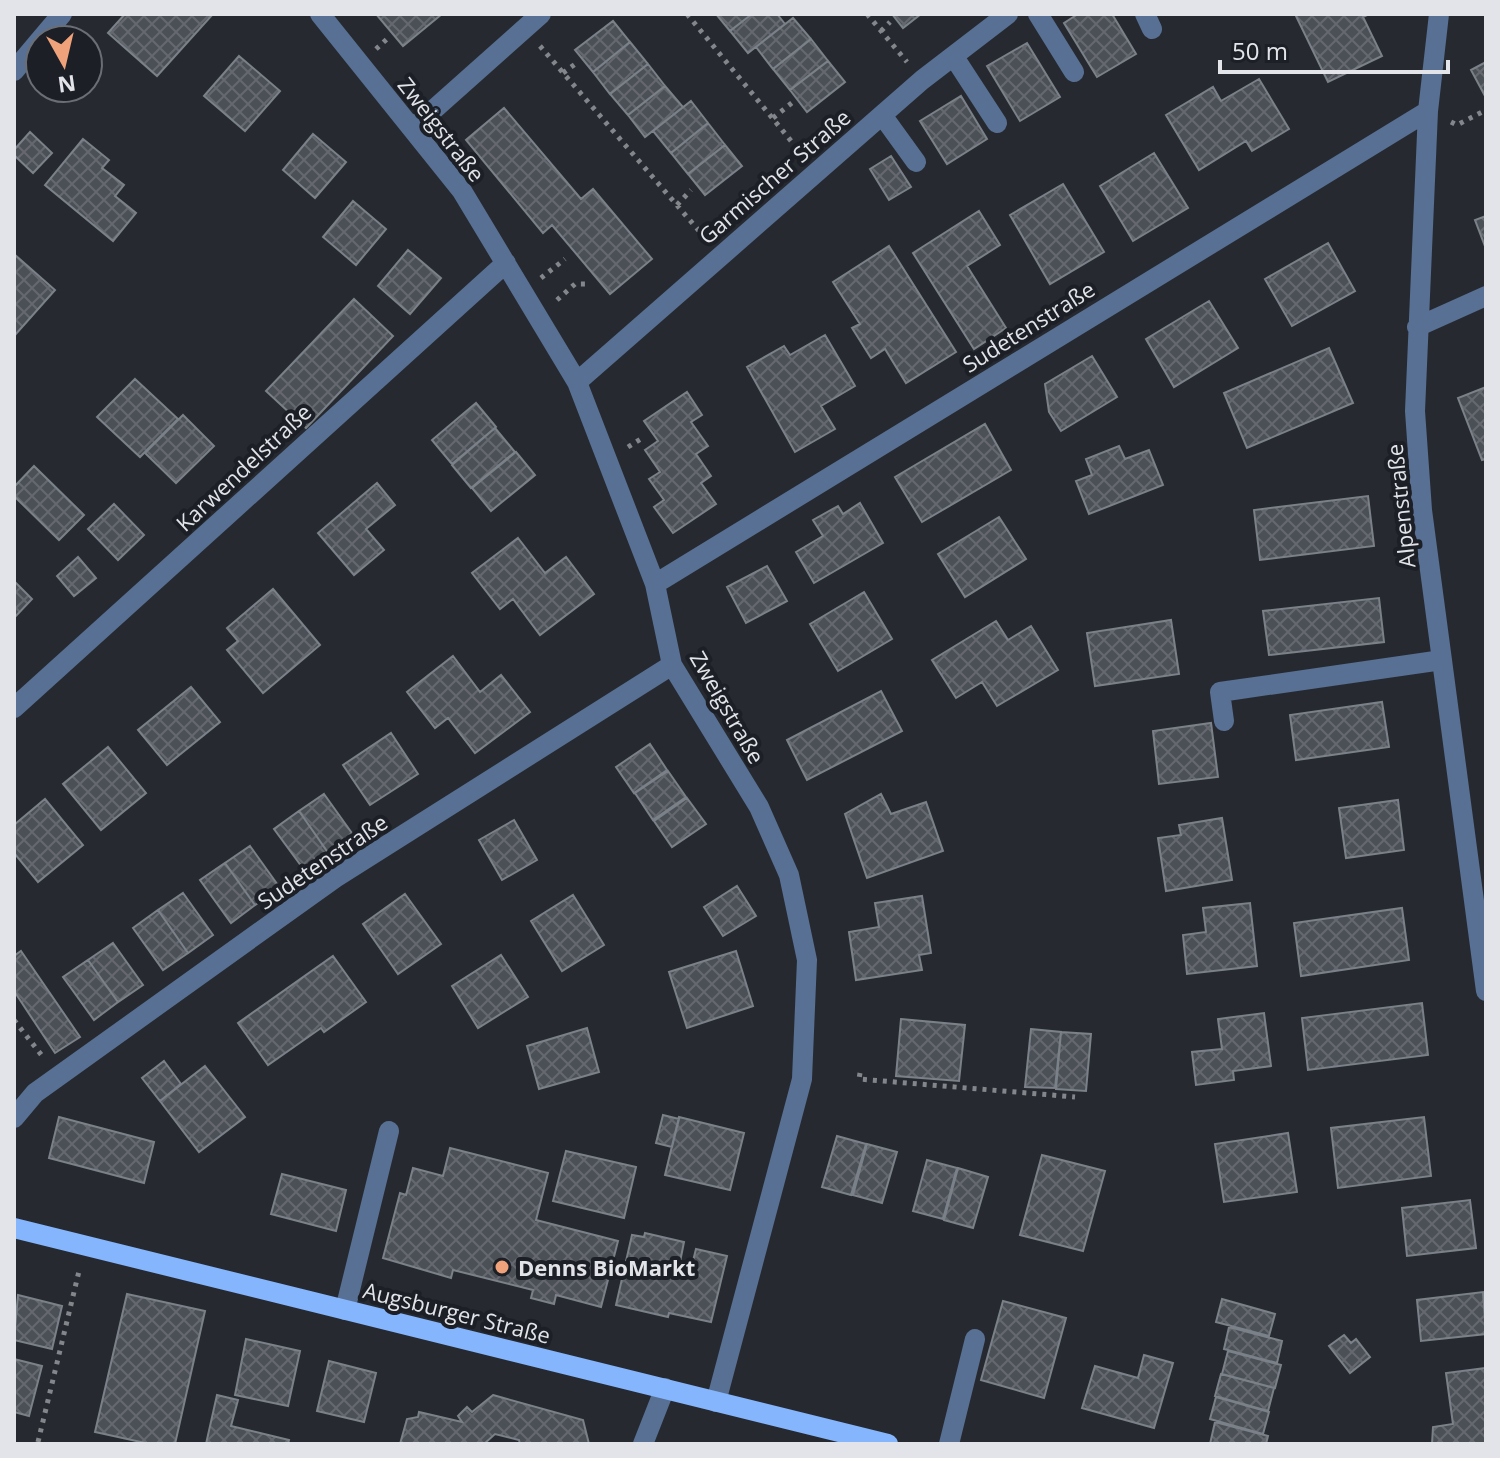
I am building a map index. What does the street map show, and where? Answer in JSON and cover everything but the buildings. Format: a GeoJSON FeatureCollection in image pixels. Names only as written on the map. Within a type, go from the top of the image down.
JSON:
{"type":"FeatureCollection","features":[{"type":"Feature","properties":{"kind":"main road","name":"Augsburger Straße"},"geometry":{"type":"LineString","coordinates":[[14,1228],[888,1444]]}},
{"type":"Feature","properties":{"kind":"street","name":"Zweigstraße"},"geometry":{"type":"LineString","coordinates":[[320,14],[462,191],[577,382],[655,584],[672,665],[759,807],[789,875],[807,960],[802,1079],[716,1402]]}},
{"type":"Feature","properties":{"kind":"street"},"geometry":{"type":"LineString","coordinates":[[413,128],[541,14]]}},
{"type":"Feature","properties":{"kind":"street","name":"Garmischer Straße"},"geometry":{"type":"LineString","coordinates":[[577,382],[922,80],[1008,14]]}},
{"type":"Feature","properties":{"kind":"street"},"geometry":{"type":"LineString","coordinates":[[1038,14],[1074,72]]}},
{"type":"Feature","properties":{"kind":"street","name":"Alpenstraße"},"geometry":{"type":"LineString","coordinates":[[1439,14],[1428,111],[1415,411],[1422,510],[1486,991]]}},
{"type":"Feature","properties":{"kind":"street"},"geometry":{"type":"LineString","coordinates":[[954,57],[997,123]]}},
{"type":"Feature","properties":{"kind":"street","name":"Sudetenstraße"},"geometry":{"type":"LineString","coordinates":[[655,584],[1428,111]]}},
{"type":"Feature","properties":{"kind":"street"},"geometry":{"type":"LineString","coordinates":[[882,115],[916,162]]}},
{"type":"Feature","properties":{"kind":"street","name":"Karwendelstraße"},"geometry":{"type":"LineString","coordinates":[[14,708],[506,263]]}},
{"type":"Feature","properties":{"kind":"street"},"geometry":{"type":"LineString","coordinates":[[1417,327],[1486,296]]}},
{"type":"Feature","properties":{"kind":"street"},"geometry":{"type":"LineString","coordinates":[[1224,721],[1220,692],[1442,660]]}},
{"type":"Feature","properties":{"kind":"street","name":"Sudetenstraße"},"geometry":{"type":"LineString","coordinates":[[14,1118],[35,1093],[335,878],[672,665]]}},
{"type":"Feature","properties":{"kind":"street"},"geometry":{"type":"LineString","coordinates":[[345,1310],[389,1131]]}},
{"type":"Feature","properties":{"kind":"street"},"geometry":{"type":"LineString","coordinates":[[949,1444],[975,1339]]}},
{"type":"Feature","properties":{"kind":"street"},"geometry":{"type":"LineString","coordinates":[[643,1444],[665,1388]]}},
{"type":"Feature","properties":{"kind":"path"},"geometry":{"type":"LineString","coordinates":[[687,14],[817,172]]}},
{"type":"Feature","properties":{"kind":"path"},"geometry":{"type":"LineString","coordinates":[[867,14],[922,80]]}},
{"type":"Feature","properties":{"kind":"path"},"geometry":{"type":"LineString","coordinates":[[881,31],[890,22]]}},
{"type":"Feature","properties":{"kind":"path"},"geometry":{"type":"LineString","coordinates":[[524,28],[720,254]]}},
{"type":"Feature","properties":{"kind":"path"},"geometry":{"type":"LineString","coordinates":[[563,73],[578,62]]}},
{"type":"Feature","properties":{"kind":"path"},"geometry":{"type":"LineString","coordinates":[[773,118],[793,102]]}},
{"type":"Feature","properties":{"kind":"path"},"geometry":{"type":"LineString","coordinates":[[1428,111],[1457,125],[1486,110]]}},
{"type":"Feature","properties":{"kind":"path"},"geometry":{"type":"LineString","coordinates":[[677,205],[691,190]]}},
{"type":"Feature","properties":{"kind":"path"},"geometry":{"type":"LineString","coordinates":[[540,320],[575,284],[590,284]]}},
{"type":"Feature","properties":{"kind":"path"},"geometry":{"type":"LineString","coordinates":[[14,1020],[58,1076]]}},
{"type":"Feature","properties":{"kind":"path"},"geometry":{"type":"LineString","coordinates":[[860,1073],[859,1079],[1075,1097]]}},
{"type":"Feature","properties":{"kind":"path"},"geometry":{"type":"LineString","coordinates":[[38,1442],[85,1247]]}},
{"type":"Feature","properties":{"kind":"place","name":"Denns BioMarkt"},"geometry":{"type":"Point","coordinates":[502,1267]}}]}
